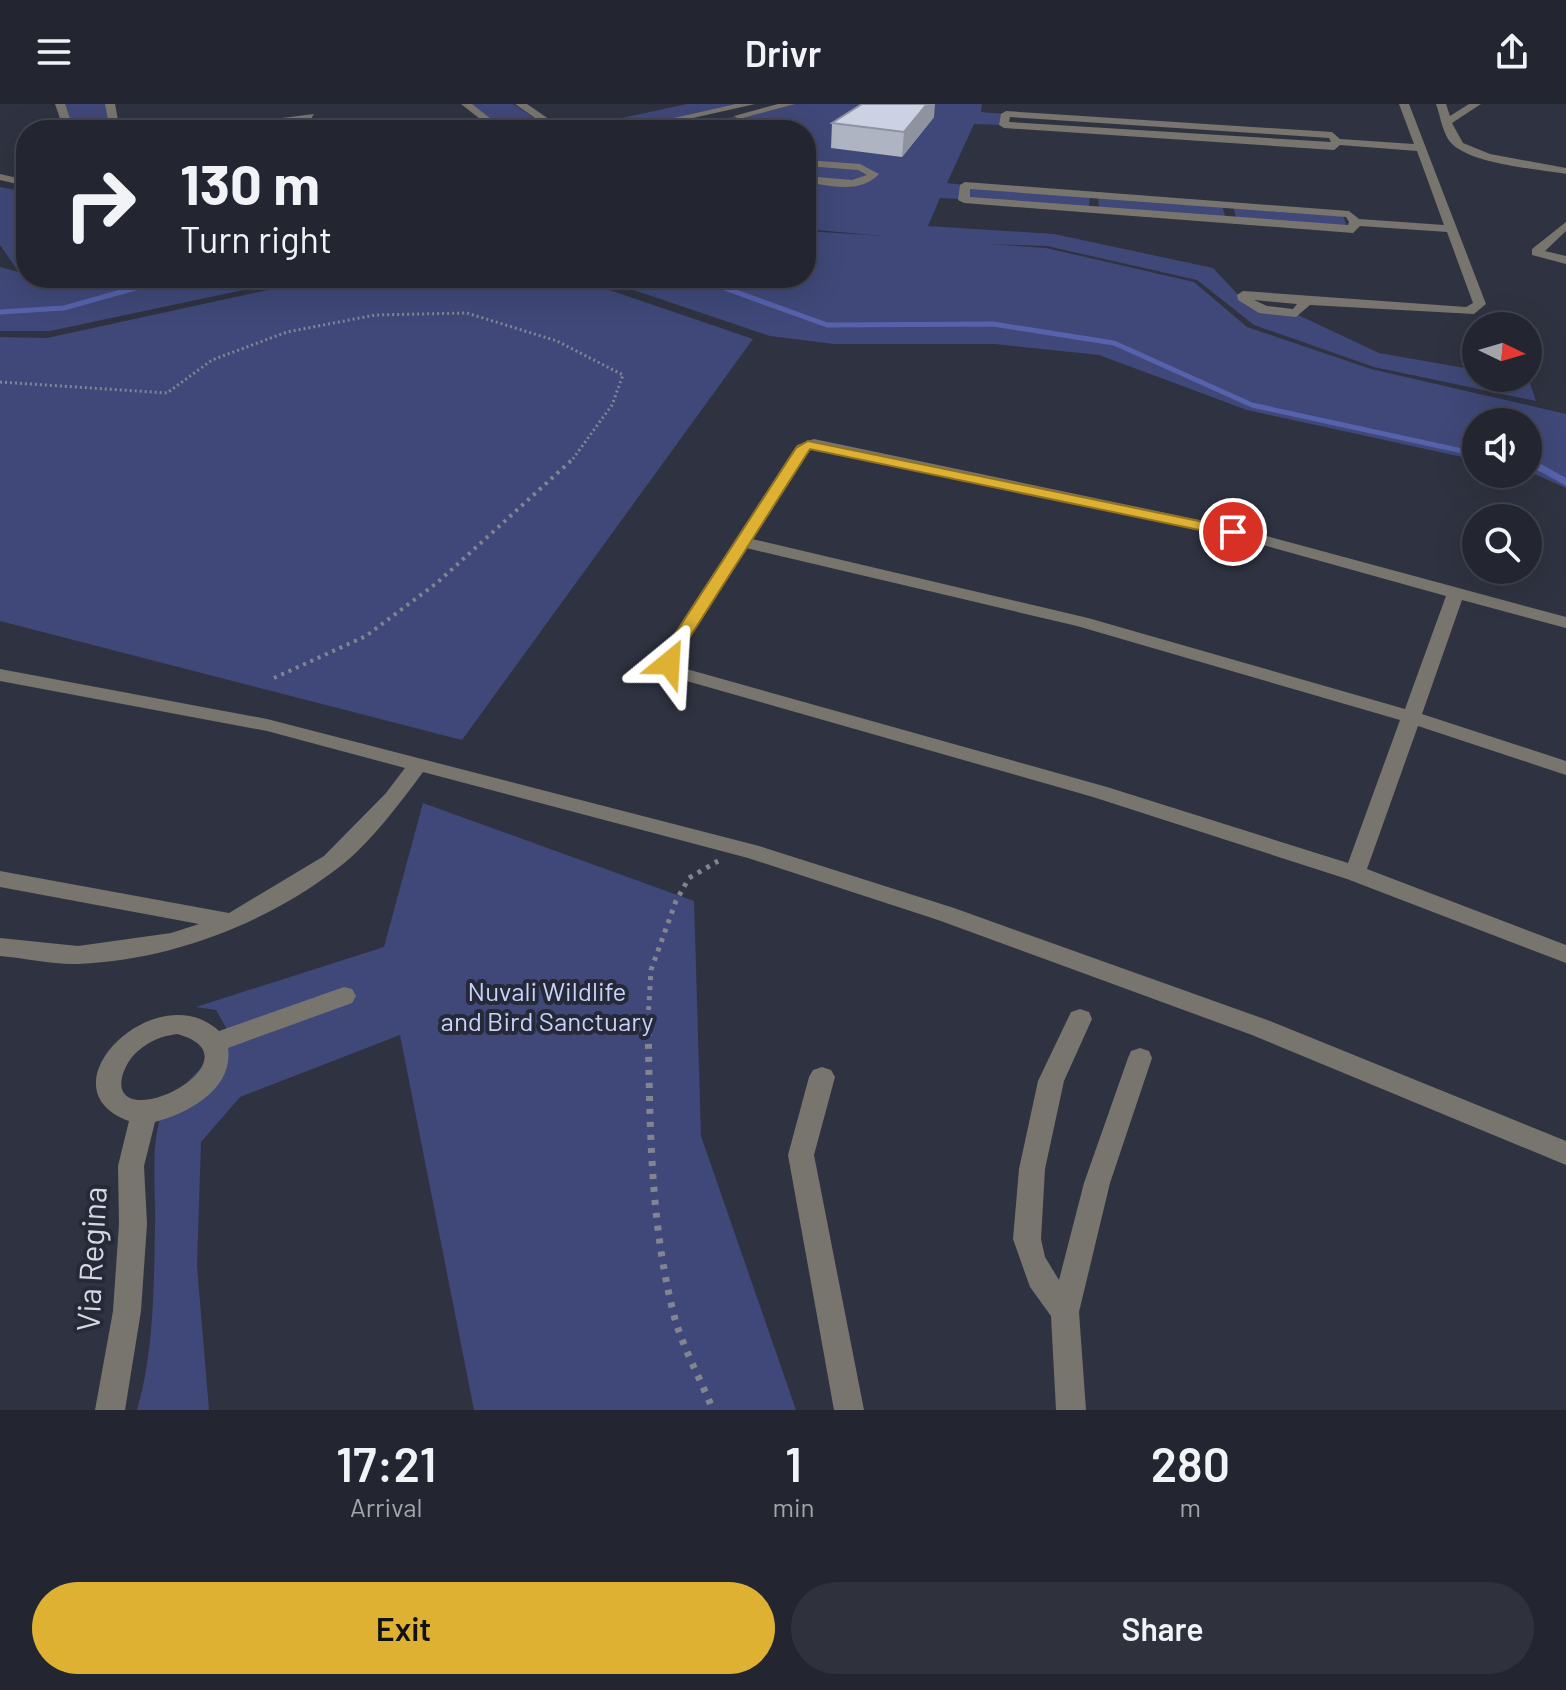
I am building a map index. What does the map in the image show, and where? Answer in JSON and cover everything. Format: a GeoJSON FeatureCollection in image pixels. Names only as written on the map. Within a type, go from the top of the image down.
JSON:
{"type":"FeatureCollection","features":[{"type":"Feature","properties":{"kind":"street"},"geometry":{"type":"LineString","coordinates":[[307,104],[312,120]]}},
{"type":"Feature","properties":{"kind":"street"},"geometry":{"type":"LineString","coordinates":[[466,104],[487,120]]}},
{"type":"Feature","properties":{"kind":"street"},"geometry":{"type":"LineString","coordinates":[[520,104],[545,120]]}},
{"type":"Feature","properties":{"kind":"street"},"geometry":{"type":"LineString","coordinates":[[674,120],[750,104]]}},
{"type":"Feature","properties":{"kind":"street"},"geometry":{"type":"LineString","coordinates":[[718,120],[790,104]]}},
{"type":"Feature","properties":{"kind":"street"},"geometry":{"type":"LineString","coordinates":[[1307,301],[1469,311],[1480,304],[1404,104]]}},
{"type":"Feature","properties":{"kind":"street"},"geometry":{"type":"LineString","coordinates":[[1441,104],[1453,140],[1471,151],[1566,171]]}},
{"type":"Feature","properties":{"kind":"street"},"geometry":{"type":"LineString","coordinates":[[1448,121],[1476,104]]}},
{"type":"Feature","properties":{"kind":"street"},"geometry":{"type":"LineString","coordinates":[[1112,127],[1006,114],[1004,125],[1112,127],[1221,134],[1334,147],[1336,142],[1422,148]]}},
{"type":"Feature","properties":{"kind":"street"},"geometry":{"type":"LineString","coordinates":[[279,120],[311,116]]}},
{"type":"Feature","properties":{"kind":"street"},"geometry":{"type":"LineString","coordinates":[[816,164],[860,167],[874,174],[869,180],[856,183],[816,180]]}},
{"type":"Feature","properties":{"kind":"street"},"geometry":{"type":"LineString","coordinates":[[1355,222],[1353,229],[964,200],[965,185],[1349,214],[1355,222],[1453,229]]}},
{"type":"Feature","properties":{"kind":"street"},"geometry":{"type":"LineString","coordinates":[[1094,210],[1095,195]]}},
{"type":"Feature","properties":{"kind":"street"},"geometry":{"type":"LineString","coordinates":[[1229,205],[1233,221]]}},
{"type":"Feature","properties":{"kind":"street"},"geometry":{"type":"LineString","coordinates":[[1566,225],[1536,252],[1566,260]]}},
{"type":"Feature","properties":{"kind":"street"},"geometry":{"type":"LineString","coordinates":[[1566,623],[1233,532],[814,444],[802,448],[670,654],[669,663],[676,672],[1100,792],[1355,873],[1566,954]]}},
{"type":"Feature","properties":{"kind":"street"},"geometry":{"type":"LineString","coordinates":[[743,542],[1082,622],[1411,717],[1566,768]]}},
{"type":"Feature","properties":{"kind":"street"},"geometry":{"type":"LineString","coordinates":[[1355,873],[1456,593]]}},
{"type":"Feature","properties":{"kind":"street"},"geometry":{"type":"LineString","coordinates":[[0,675],[267,725],[739,848],[946,914],[1261,1028],[1566,1153]]}},
{"type":"Feature","properties":{"kind":"street"},"geometry":{"type":"LineString","coordinates":[[0,947],[78,955],[171,942],[232,922],[332,862],[393,798],[418,764]]}},
{"type":"Feature","properties":{"kind":"street"},"geometry":{"type":"LineString","coordinates":[[0,879],[232,922]]}},
{"type":"Feature","properties":{"kind":"street"},"geometry":{"type":"LineString","coordinates":[[216,1042],[344,996]]}},
{"type":"Feature","properties":{"kind":"street"},"geometry":{"type":"LineString","coordinates":[[1065,1312],[1040,1278],[1031,1257],[1028,1211],[1032,1169],[1051,1081],[1080,1019]]}},
{"type":"Feature","properties":{"kind":"street"},"geometry":{"type":"LineString","coordinates":[[177,1024],[194,1025],[207,1032],[216,1042],[218,1054],[215,1068],[195,1094],[162,1110],[144,1113],[127,1110],[114,1102],[108,1090],[107,1075],[113,1060],[125,1046],[158,1027],[177,1024]]}},
{"type":"Feature","properties":{"kind":"street"},"geometry":{"type":"LineString","coordinates":[[1071,1410],[1065,1312],[1097,1183],[1140,1058]]}},
{"type":"Feature","properties":{"kind":"street"},"geometry":{"type":"LineString","coordinates":[[822,1077],[801,1155],[849,1410]]}},
{"type":"Feature","properties":{"kind":"street","name":"Via Regina"},"geometry":{"type":"LineString","coordinates":[[110,1410],[127,1311],[133,1224],[131,1166],[144,1113]]}},
{"type":"Feature","properties":{"kind":"path"},"geometry":{"type":"LineString","coordinates":[[0,382],[167,393],[212,360],[287,332],[375,315],[467,313],[557,341],[623,375],[612,405],[568,466],[438,582],[366,636],[274,678]]}},
{"type":"Feature","properties":{"kind":"path"},"geometry":{"type":"LineString","coordinates":[[713,1410],[676,1321],[661,1250],[650,1127],[648,1009],[651,970],[659,940],[689,878],[739,848]]}},
{"type":"Feature","properties":{"kind":"green space"},"geometry":{"type":"Polygon","coordinates":[[[63,104],[107,104],[109,120],[69,120],[63,104]]]}},
{"type":"Feature","properties":{"kind":"green space"},"geometry":{"type":"Polygon","coordinates":[[[470,104],[513,104],[537,120],[492,120],[470,104]]]}},
{"type":"Feature","properties":{"kind":"green space"},"geometry":{"type":"Polygon","coordinates":[[[687,104],[746,104],[670,120],[613,120],[687,104]]]}},
{"type":"Feature","properties":{"kind":"green space"},"geometry":{"type":"Polygon","coordinates":[[[791,104],[982,104],[981,112],[1004,114],[1002,125],[974,124],[947,183],[964,185],[960,199],[940,198],[928,226],[1054,234],[1213,268],[1243,300],[1296,314],[1379,353],[1462,368],[1462,385],[1374,367],[1254,325],[1197,280],[1047,246],[988,244],[1046,248],[1194,282],[1247,327],[1371,369],[1540,408],[1462,408],[1462,457],[1247,410],[1099,355],[995,344],[834,344],[770,336],[628,288],[816,288],[816,232],[883,236],[816,230],[816,120],[720,120],[791,104]]]}},
{"type":"Feature","properties":{"kind":"green space"},"geometry":{"type":"Polygon","coordinates":[[[969,186],[1090,196],[1089,207],[967,199],[969,186]]]}},
{"type":"Feature","properties":{"kind":"green space"},"geometry":{"type":"Polygon","coordinates":[[[0,187],[16,190],[16,268],[0,245],[0,187]]]}},
{"type":"Feature","properties":{"kind":"green space"},"geometry":{"type":"Polygon","coordinates":[[[1098,196],[1222,206],[1226,219],[1099,208],[1098,196]]]}},
{"type":"Feature","properties":{"kind":"green space"},"geometry":{"type":"Polygon","coordinates":[[[1233,207],[1343,215],[1347,227],[1237,220],[1233,207]]]}},
{"type":"Feature","properties":{"kind":"green space"},"geometry":{"type":"Polygon","coordinates":[[[0,267],[16,271],[16,288],[253,288],[50,331],[0,331],[0,267]]]}},
{"type":"Feature","properties":{"kind":"green space"},"geometry":{"type":"Polygon","coordinates":[[[277,288],[604,288],[753,339],[462,740],[0,621],[0,337],[47,338],[277,288]]]}},
{"type":"Feature","properties":{"kind":"green space"},"geometry":{"type":"Polygon","coordinates":[[[1493,392],[1533,392],[1536,401],[1493,392]]]}},
{"type":"Feature","properties":{"kind":"green space"},"geometry":{"type":"Polygon","coordinates":[[[1542,408],[1566,414],[1566,488],[1542,477],[1542,408]]]}},
{"type":"Feature","properties":{"kind":"green space","name":"Nuvali Wildlife and Bird Sanctuary"},"geometry":{"type":"Polygon","coordinates":[[[423,803],[694,901],[701,1136],[796,1410],[474,1410],[400,1035],[240,1097],[201,1142],[197,1266],[209,1410],[137,1410],[147,1366],[152,1319],[155,1156],[161,1115],[182,1088],[232,1038],[216,1010],[196,1007],[384,947],[423,803]]]}},
{"type":"Feature","properties":{"kind":"building"},"geometry":{"type":"Polygon","coordinates":[[[862,104],[927,104],[904,132],[832,123],[862,104]]]}},
{"type":"Feature","properties":{"kind":"waterway"},"geometry":{"type":"LineString","coordinates":[[0,312],[64,308],[135,288]]}},
{"type":"Feature","properties":{"kind":"waterway"},"geometry":{"type":"LineString","coordinates":[[725,288],[827,325],[993,324],[1114,343],[1252,405],[1462,451]]}},
{"type":"Feature","properties":{"kind":"waterway"},"geometry":{"type":"LineString","coordinates":[[1542,469],[1566,482]]}},
{"type":"Feature","properties":{"kind":"route"},"geometry":{"type":"LineString","coordinates":[[669,663],[670,654],[802,448],[808,445],[1233,532]]}}]}
